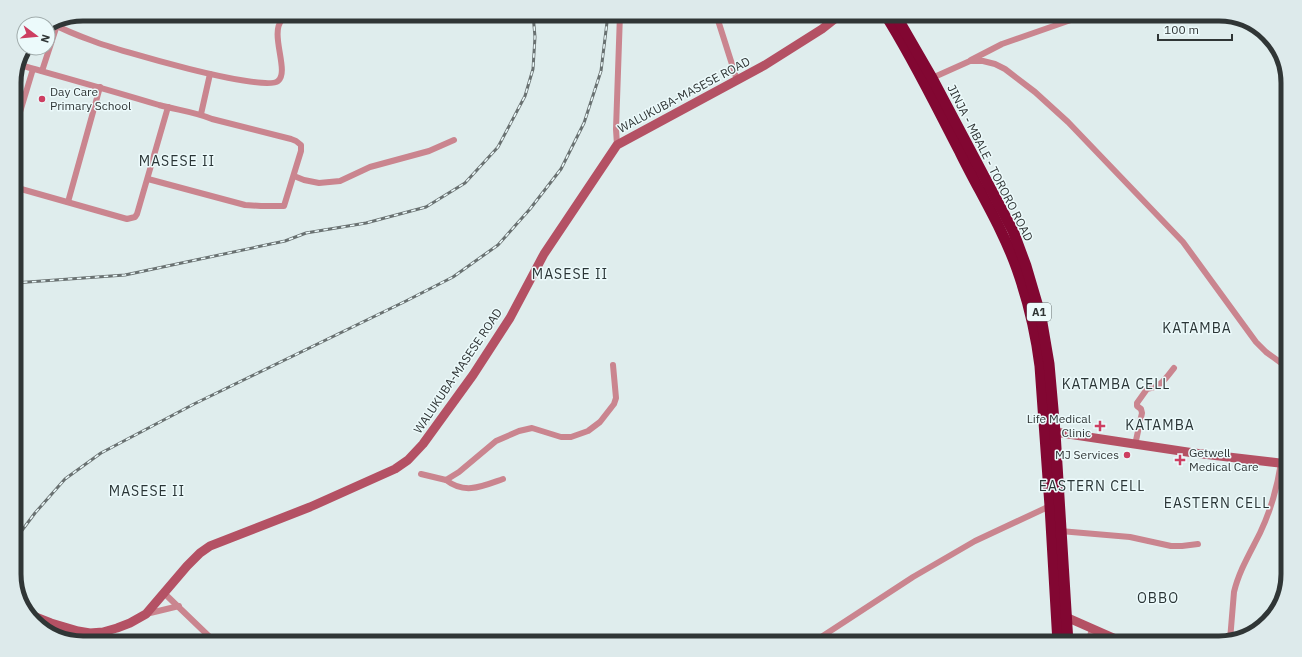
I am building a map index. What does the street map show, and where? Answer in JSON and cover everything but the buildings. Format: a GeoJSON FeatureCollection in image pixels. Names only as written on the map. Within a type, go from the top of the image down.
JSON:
{"type":"FeatureCollection","features":[{"type":"Feature","properties":{"kind":"highway","name":"JINJA - MBALE - TORORO ROAD"},"geometry":{"type":"LineString","coordinates":[[890,21],[925,83],[1002,235],[1017,269],[1032,319],[1037,343],[1050,506],[1058,636]]}},
{"type":"Feature","properties":{"kind":"highway","name":"JINJA - MBALE - TORORO ROAD"},"geometry":{"type":"LineString","coordinates":[[899,21],[932,78],[1013,231],[1026,266],[1041,317],[1049,364],[1055,432],[1067,636]]}},
{"type":"Feature","properties":{"kind":"street"},"geometry":{"type":"LineString","coordinates":[[59,26],[93,41],[152,59],[210,74],[271,84],[278,81],[282,76],[278,46],[278,26],[281,21]]}},
{"type":"Feature","properties":{"kind":"street"},"geometry":{"type":"LineString","coordinates":[[617,145],[616,129],[620,21]]}},
{"type":"Feature","properties":{"kind":"street"},"geometry":{"type":"LineString","coordinates":[[718,21],[737,80]]}},
{"type":"Feature","properties":{"kind":"street","name":"WALUKUBA-MASESE ROAD"},"geometry":{"type":"LineString","coordinates":[[40,618],[78,631],[90,633],[103,632],[130,623],[146,614],[195,558],[210,546],[357,486],[395,468],[408,460],[416,453],[442,420],[473,375],[510,318],[544,254],[617,145],[737,80],[802,42],[832,21]]}},
{"type":"Feature","properties":{"kind":"street"},"geometry":{"type":"LineString","coordinates":[[932,78],[1002,44],[1068,21]]}},
{"type":"Feature","properties":{"kind":"street"},"geometry":{"type":"LineString","coordinates":[[42,71],[46,56]]}},
{"type":"Feature","properties":{"kind":"street"},"geometry":{"type":"LineString","coordinates":[[970,60],[983,61],[1006,69],[1068,122],[1183,242],[1256,342],[1266,352],[1281,363]]}},
{"type":"Feature","properties":{"kind":"street"},"geometry":{"type":"LineString","coordinates":[[23,66],[296,141],[301,145],[301,151],[284,206],[245,205],[148,179]]}},
{"type":"Feature","properties":{"kind":"street"},"geometry":{"type":"LineString","coordinates":[[21,110],[33,69]]}},
{"type":"Feature","properties":{"kind":"street"},"geometry":{"type":"LineString","coordinates":[[201,114],[210,74]]}},
{"type":"Feature","properties":{"kind":"street"},"geometry":{"type":"LineString","coordinates":[[68,202],[100,87]]}},
{"type":"Feature","properties":{"kind":"street"},"geometry":{"type":"LineString","coordinates":[[21,189],[127,219],[135,217],[148,179],[168,107]]}},
{"type":"Feature","properties":{"kind":"street"},"geometry":{"type":"LineString","coordinates":[[294,176],[319,183],[340,182],[370,167],[429,151],[454,140]]}},
{"type":"Feature","properties":{"kind":"street"},"geometry":{"type":"LineString","coordinates":[[446,480],[459,472],[496,441],[518,431],[532,428],[561,437],[570,437],[588,431],[600,422],[614,404],[616,398],[613,365]]}},
{"type":"Feature","properties":{"kind":"street"},"geometry":{"type":"LineString","coordinates":[[1135,445],[1142,413],[1137,404],[1147,389],[1156,387],[1160,384],[1174,368]]}},
{"type":"Feature","properties":{"kind":"street"},"geometry":{"type":"LineString","coordinates":[[1055,432],[1135,445],[1281,464]]}},
{"type":"Feature","properties":{"kind":"street"},"geometry":{"type":"LineString","coordinates":[[421,474],[446,480],[453,486],[468,489],[481,487],[504,479]]}},
{"type":"Feature","properties":{"kind":"street"},"geometry":{"type":"LineString","coordinates":[[1230,635],[1235,585],[1272,506],[1281,476]]}},
{"type":"Feature","properties":{"kind":"street"},"geometry":{"type":"LineString","coordinates":[[823,636],[913,577],[968,545],[1050,506]]}},
{"type":"Feature","properties":{"kind":"street"},"geometry":{"type":"LineString","coordinates":[[1060,531],[1130,537],[1171,546],[1198,544]]}},
{"type":"Feature","properties":{"kind":"street"},"geometry":{"type":"LineString","coordinates":[[164,593],[209,636]]}},
{"type":"Feature","properties":{"kind":"street"},"geometry":{"type":"LineString","coordinates":[[146,614],[179,606]]}},
{"type":"Feature","properties":{"kind":"street"},"geometry":{"type":"LineString","coordinates":[[1066,617],[1105,636]]}},
{"type":"Feature","properties":{"kind":"street"},"geometry":{"type":"LineString","coordinates":[[1090,636],[1092,629]]}},
{"type":"Feature","properties":{"kind":"railway"},"geometry":{"type":"LineString","coordinates":[[21,282],[125,275],[285,241],[306,233],[366,223],[426,207],[465,183],[498,147],[525,96],[533,69],[535,37],[534,21]]}},
{"type":"Feature","properties":{"kind":"railway"},"geometry":{"type":"LineString","coordinates":[[21,532],[35,513],[65,479],[101,453],[194,404],[453,277],[498,245],[530,209],[561,169],[584,123],[601,71],[607,21]]}},
{"type":"Feature","properties":{"kind":"place","name":"Day Care Primary School"},"geometry":{"type":"Point","coordinates":[42,99]}},
{"type":"Feature","properties":{"kind":"place","name":"Life Medical Clinic"},"geometry":{"type":"Point","coordinates":[1100,426]}},
{"type":"Feature","properties":{"kind":"place","name":"MJ Services"},"geometry":{"type":"Point","coordinates":[1127,455]}},
{"type":"Feature","properties":{"kind":"place","name":"Getwell Medical Care"},"geometry":{"type":"Point","coordinates":[1180,460]}},
{"type":"Feature","properties":{"kind":"district","name":"MASESE II"},"geometry":{"type":"Point","coordinates":[177,161]}},
{"type":"Feature","properties":{"kind":"district","name":"MASESE II"},"geometry":{"type":"Point","coordinates":[570,274]}},
{"type":"Feature","properties":{"kind":"district","name":"KATAMBA"},"geometry":{"type":"Point","coordinates":[1197,328]}},
{"type":"Feature","properties":{"kind":"district","name":"KATAMBA CELL"},"geometry":{"type":"Point","coordinates":[1116,384]}},
{"type":"Feature","properties":{"kind":"district","name":"KATAMBA"},"geometry":{"type":"Point","coordinates":[1160,425]}},
{"type":"Feature","properties":{"kind":"district","name":"EASTERN CELL"},"geometry":{"type":"Point","coordinates":[1092,486]}},
{"type":"Feature","properties":{"kind":"district","name":"MASESE II"},"geometry":{"type":"Point","coordinates":[147,491]}},
{"type":"Feature","properties":{"kind":"district","name":"EASTERN CELL"},"geometry":{"type":"Point","coordinates":[1217,503]}},
{"type":"Feature","properties":{"kind":"district","name":"OBBO"},"geometry":{"type":"Point","coordinates":[1158,598]}}]}
